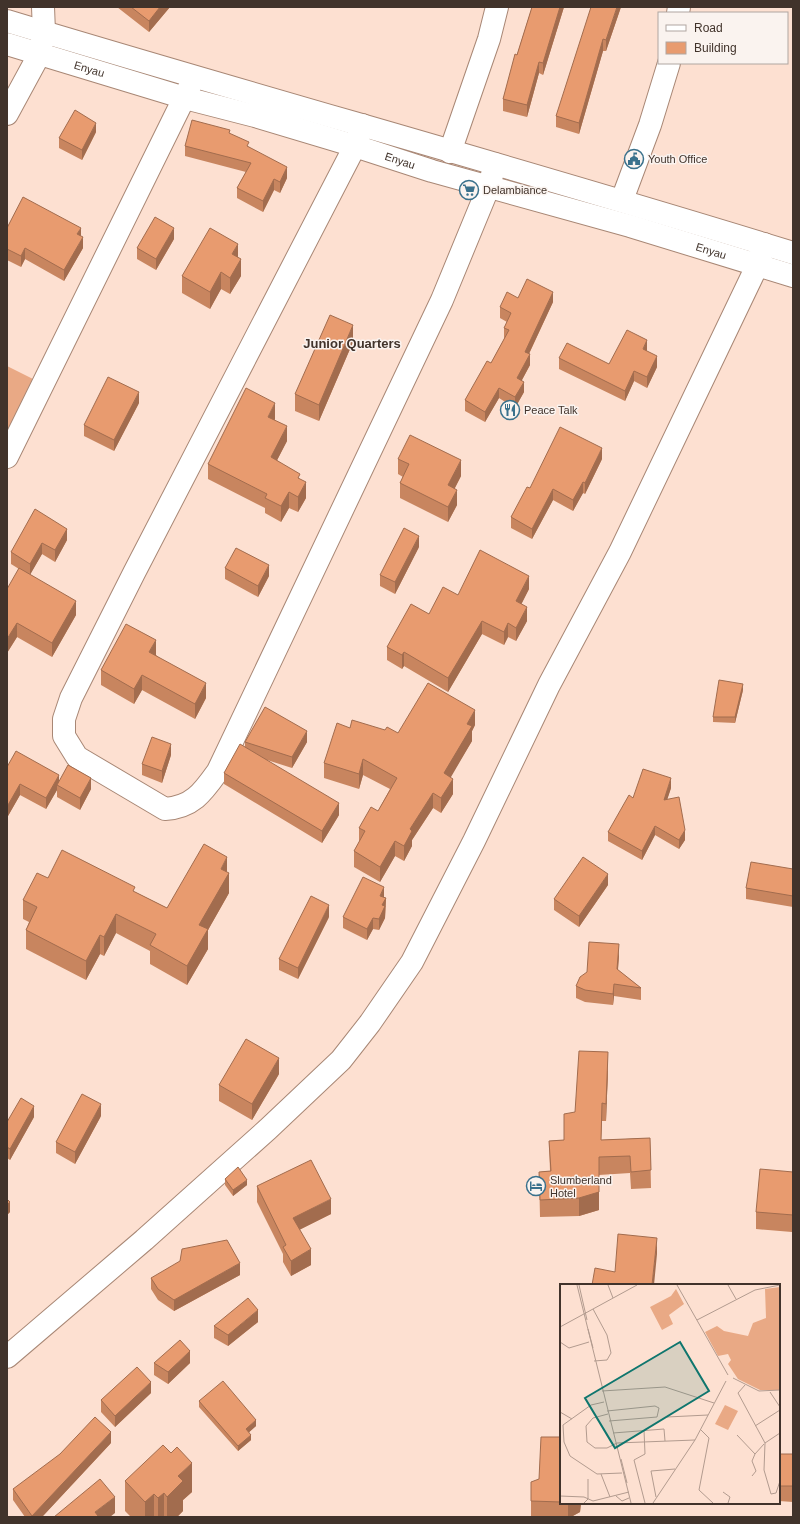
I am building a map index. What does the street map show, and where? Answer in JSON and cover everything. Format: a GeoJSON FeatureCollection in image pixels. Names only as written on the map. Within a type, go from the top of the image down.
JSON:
{"type":"FeatureCollection","features":[{"type":"Feature","properties":{"kind":"street"},"geometry":{"type":"LineString","coordinates":[[7,114],[39,55],[44,32],[43,7]]}},
{"type":"Feature","properties":{"kind":"street"},"geometry":{"type":"LineString","coordinates":[[450,152],[489,39],[497,7]]}},
{"type":"Feature","properties":{"kind":"street","name":"Enyau"},"geometry":{"type":"LineString","coordinates":[[7,21],[450,152],[622,200],[793,253]]}},
{"type":"Feature","properties":{"kind":"street","name":"Enyau"},"geometry":{"type":"LineString","coordinates":[[7,44],[184,98],[255,116],[432,171],[630,226],[793,276]]}},
{"type":"Feature","properties":{"kind":"street"},"geometry":{"type":"LineString","coordinates":[[622,200],[650,125],[669,64]]}},
{"type":"Feature","properties":{"kind":"street"},"geometry":{"type":"LineString","coordinates":[[7,457],[195,76]]}},
{"type":"Feature","properties":{"kind":"street"},"geometry":{"type":"LineString","coordinates":[[362,125],[355,146],[134,573],[71,698],[64,719],[64,736],[77,757],[165,809],[178,808],[200,796],[218,772],[442,300],[489,186],[495,164]]}},
{"type":"Feature","properties":{"kind":"street"},"geometry":{"type":"LineString","coordinates":[[7,1357],[144,1240],[268,1129],[341,1060],[383,1005],[412,962],[474,840],[549,685],[620,552],[757,266],[764,244]]}},
{"type":"Feature","properties":{"kind":"shaded area"},"geometry":{"type":"Polygon","coordinates":[[[7,366],[37,381],[7,440],[7,366]]]}},
{"type":"Feature","properties":{"kind":"building"},"geometry":{"type":"Polygon","coordinates":[[[131,7],[160,7],[149,21],[131,7]]]}},
{"type":"Feature","properties":{"kind":"building"},"geometry":{"type":"Polygon","coordinates":[[[532,7],[560,7],[543,63],[539,62],[527,105],[503,99],[515,54],[517,55],[532,7]]]}},
{"type":"Feature","properties":{"kind":"building"},"geometry":{"type":"Polygon","coordinates":[[[591,7],[617,7],[606,40],[603,39],[579,123],[556,116],[591,7]]]}},
{"type":"Feature","properties":{"kind":"building"},"geometry":{"type":"Polygon","coordinates":[[[75,110],[96,123],[82,150],[59,138],[75,110]]]}},
{"type":"Feature","properties":{"kind":"building"},"geometry":{"type":"Polygon","coordinates":[[[192,120],[230,130],[229,133],[249,142],[247,146],[287,167],[280,182],[274,179],[263,201],[237,188],[251,163],[185,146],[192,120]]]}},
{"type":"Feature","properties":{"kind":"building"},"geometry":{"type":"Polygon","coordinates":[[[23,197],[81,228],[77,234],[83,237],[64,270],[25,248],[21,256],[7,249],[7,228],[23,197]]]}},
{"type":"Feature","properties":{"kind":"building"},"geometry":{"type":"Polygon","coordinates":[[[155,217],[174,228],[156,259],[137,248],[155,217]]]}},
{"type":"Feature","properties":{"kind":"building"},"geometry":{"type":"Polygon","coordinates":[[[210,228],[238,244],[232,254],[241,259],[230,278],[221,272],[210,292],[182,276],[210,228]]]}},
{"type":"Feature","properties":{"kind":"building"},"geometry":{"type":"Polygon","coordinates":[[[527,279],[553,292],[525,352],[530,354],[517,378],[524,382],[515,397],[499,388],[485,412],[465,400],[487,361],[491,363],[509,330],[504,328],[511,313],[500,307],[507,292],[518,298],[527,279]]]}},
{"type":"Feature","properties":{"kind":"building"},"geometry":{"type":"Polygon","coordinates":[[[330,315],[353,325],[319,405],[295,394],[330,315]]]}},
{"type":"Feature","properties":{"kind":"building"},"geometry":{"type":"Polygon","coordinates":[[[627,330],[647,340],[643,349],[657,356],[647,377],[634,371],[625,391],[559,358],[567,343],[609,364],[627,330]]]}},
{"type":"Feature","properties":{"kind":"building"},"geometry":{"type":"Polygon","coordinates":[[[108,377],[139,392],[114,440],[84,425],[108,377]]]}},
{"type":"Feature","properties":{"kind":"building"},"geometry":{"type":"Polygon","coordinates":[[[246,388],[275,403],[268,417],[287,426],[271,457],[300,474],[298,478],[306,482],[298,497],[289,492],[281,506],[265,498],[267,494],[208,464],[246,388]]]}},
{"type":"Feature","properties":{"kind":"building"},"geometry":{"type":"Polygon","coordinates":[[[560,427],[602,448],[585,483],[583,482],[573,500],[553,489],[532,529],[511,517],[527,487],[530,488],[560,427]]]}},
{"type":"Feature","properties":{"kind":"building"},"geometry":{"type":"Polygon","coordinates":[[[410,435],[461,460],[448,485],[457,490],[448,507],[400,483],[409,464],[398,459],[410,435]]]}},
{"type":"Feature","properties":{"kind":"building"},"geometry":{"type":"Polygon","coordinates":[[[35,509],[67,529],[55,550],[42,543],[30,564],[11,552],[35,509]]]}},
{"type":"Feature","properties":{"kind":"building"},"geometry":{"type":"Polygon","coordinates":[[[404,528],[419,536],[395,582],[380,575],[404,528]]]}},
{"type":"Feature","properties":{"kind":"building"},"geometry":{"type":"Polygon","coordinates":[[[236,548],[269,565],[258,586],[225,568],[236,548]]]}},
{"type":"Feature","properties":{"kind":"building"},"geometry":{"type":"Polygon","coordinates":[[[480,550],[529,576],[516,601],[527,607],[516,628],[508,623],[504,632],[482,621],[448,678],[404,652],[402,655],[387,647],[411,604],[429,614],[443,587],[458,595],[480,550]]]}},
{"type":"Feature","properties":{"kind":"building"},"geometry":{"type":"Polygon","coordinates":[[[19,568],[76,601],[52,643],[17,623],[7,639],[7,589],[19,568]]]}},
{"type":"Feature","properties":{"kind":"building"},"geometry":{"type":"Polygon","coordinates":[[[126,624],[156,640],[149,652],[206,683],[195,704],[142,675],[134,689],[101,670],[126,624]]]}},
{"type":"Feature","properties":{"kind":"building"},"geometry":{"type":"Polygon","coordinates":[[[719,680],[743,684],[735,717],[713,717],[719,680]]]}},
{"type":"Feature","properties":{"kind":"building"},"geometry":{"type":"Polygon","coordinates":[[[428,683],[475,710],[467,724],[472,726],[444,773],[453,779],[441,798],[433,793],[410,829],[412,831],[404,846],[395,841],[380,867],[354,851],[365,831],[359,828],[371,807],[378,811],[397,778],[363,759],[359,774],[324,763],[337,723],[350,728],[352,720],[385,730],[387,727],[398,733],[428,683]]]}},
{"type":"Feature","properties":{"kind":"building"},"geometry":{"type":"Polygon","coordinates":[[[265,707],[307,731],[292,757],[245,742],[265,707]]]}},
{"type":"Feature","properties":{"kind":"building"},"geometry":{"type":"Polygon","coordinates":[[[152,737],[171,744],[162,771],[142,764],[152,737]]]}},
{"type":"Feature","properties":{"kind":"building"},"geometry":{"type":"Polygon","coordinates":[[[240,744],[339,803],[322,831],[224,773],[240,744]]]}},
{"type":"Feature","properties":{"kind":"building"},"geometry":{"type":"Polygon","coordinates":[[[16,751],[59,775],[46,798],[20,784],[7,805],[7,767],[16,751]]]}},
{"type":"Feature","properties":{"kind":"building"},"geometry":{"type":"Polygon","coordinates":[[[68,765],[91,778],[80,798],[57,785],[68,765]]]}},
{"type":"Feature","properties":{"kind":"building"},"geometry":{"type":"Polygon","coordinates":[[[643,769],[671,778],[664,800],[679,797],[685,830],[679,840],[655,826],[642,851],[608,832],[629,795],[633,798],[643,769]]]}},
{"type":"Feature","properties":{"kind":"building"},"geometry":{"type":"Polygon","coordinates":[[[204,844],[227,857],[221,869],[229,873],[199,925],[208,929],[187,966],[150,945],[156,934],[116,914],[104,937],[100,935],[86,961],[26,930],[37,907],[23,900],[37,873],[48,878],[62,850],[135,887],[133,891],[167,908],[204,844]]]}},
{"type":"Feature","properties":{"kind":"building"},"geometry":{"type":"Polygon","coordinates":[[[583,857],[608,874],[579,916],[554,899],[583,857]]]}},
{"type":"Feature","properties":{"kind":"building"},"geometry":{"type":"Polygon","coordinates":[[[751,862],[793,869],[793,896],[746,888],[751,862]]]}},
{"type":"Feature","properties":{"kind":"building"},"geometry":{"type":"Polygon","coordinates":[[[363,877],[384,887],[380,896],[386,898],[382,905],[385,906],[379,919],[373,918],[367,929],[343,917],[363,877]]]}},
{"type":"Feature","properties":{"kind":"building"},"geometry":{"type":"Polygon","coordinates":[[[311,896],[329,905],[298,968],[279,959],[311,896]]]}},
{"type":"Feature","properties":{"kind":"building"},"geometry":{"type":"Polygon","coordinates":[[[589,942],[619,944],[617,969],[641,988],[614,984],[613,994],[585,990],[576,986],[580,977],[587,972],[589,942]]]}},
{"type":"Feature","properties":{"kind":"building"},"geometry":{"type":"Polygon","coordinates":[[[246,1039],[279,1058],[252,1104],[219,1085],[246,1039]]]}},
{"type":"Feature","properties":{"kind":"building"},"geometry":{"type":"Polygon","coordinates":[[[579,1051],[608,1052],[606,1104],[602,1103],[601,1140],[650,1138],[651,1170],[631,1172],[630,1156],[599,1157],[599,1192],[579,1198],[540,1200],[539,1172],[551,1171],[549,1141],[564,1140],[564,1114],[575,1112],[579,1051]]]}},
{"type":"Feature","properties":{"kind":"building"},"geometry":{"type":"Polygon","coordinates":[[[82,1094],[101,1104],[75,1152],[56,1142],[82,1094]]]}},
{"type":"Feature","properties":{"kind":"building"},"geometry":{"type":"Polygon","coordinates":[[[21,1098],[34,1106],[10,1149],[7,1147],[7,1122],[21,1098]]]}},
{"type":"Feature","properties":{"kind":"building"},"geometry":{"type":"Polygon","coordinates":[[[311,1160],[331,1199],[293,1218],[311,1249],[291,1261],[283,1247],[286,1245],[257,1186],[311,1160]]]}},
{"type":"Feature","properties":{"kind":"building"},"geometry":{"type":"Polygon","coordinates":[[[238,1167],[247,1180],[233,1190],[225,1179],[238,1167]]]}},
{"type":"Feature","properties":{"kind":"building"},"geometry":{"type":"Polygon","coordinates":[[[760,1169],[793,1172],[793,1215],[756,1212],[760,1169]]]}},
{"type":"Feature","properties":{"kind":"building"},"geometry":{"type":"Polygon","coordinates":[[[618,1234],[657,1238],[652,1284],[592,1284],[595,1268],[615,1272],[618,1234]]]}},
{"type":"Feature","properties":{"kind":"building"},"geometry":{"type":"Polygon","coordinates":[[[227,1240],[240,1263],[174,1300],[158,1289],[151,1278],[180,1261],[182,1249],[227,1240]]]}},
{"type":"Feature","properties":{"kind":"building"},"geometry":{"type":"Polygon","coordinates":[[[248,1298],[258,1310],[228,1335],[214,1326],[248,1298]]]}},
{"type":"Feature","properties":{"kind":"building"},"geometry":{"type":"Polygon","coordinates":[[[180,1340],[190,1351],[168,1372],[154,1363],[180,1340]]]}},
{"type":"Feature","properties":{"kind":"building"},"geometry":{"type":"Polygon","coordinates":[[[137,1367],[151,1382],[115,1416],[101,1400],[137,1367]]]}},
{"type":"Feature","properties":{"kind":"building"},"geometry":{"type":"Polygon","coordinates":[[[223,1381],[256,1420],[246,1429],[251,1435],[238,1446],[199,1401],[223,1381]]]}},
{"type":"Feature","properties":{"kind":"building"},"geometry":{"type":"Polygon","coordinates":[[[95,1417],[111,1432],[32,1516],[13,1489],[60,1454],[95,1417]]]}},
{"type":"Feature","properties":{"kind":"building"},"geometry":{"type":"Polygon","coordinates":[[[541,1437],[560,1437],[560,1502],[531,1501],[531,1482],[539,1479],[541,1437]]]}},
{"type":"Feature","properties":{"kind":"building"},"geometry":{"type":"Polygon","coordinates":[[[163,1445],[171,1453],[177,1447],[192,1463],[178,1476],[183,1481],[167,1497],[164,1493],[158,1498],[154,1494],[145,1502],[125,1481],[163,1445]]]}},
{"type":"Feature","properties":{"kind":"building"},"geometry":{"type":"Polygon","coordinates":[[[780,1454],[793,1454],[793,1486],[780,1486],[780,1454]]]}},
{"type":"Feature","properties":{"kind":"building"},"geometry":{"type":"Polygon","coordinates":[[[100,1479],[115,1497],[95,1512],[98,1516],[54,1517],[100,1479]]]}},
{"type":"Feature","properties":{"kind":"place","name":"Youth Office"},"geometry":{"type":"Point","coordinates":[634,159]}},
{"type":"Feature","properties":{"kind":"place","name":"Delambiance"},"geometry":{"type":"Point","coordinates":[469,190]}},
{"type":"Feature","properties":{"kind":"place","name":"Peace Talk"},"geometry":{"type":"Point","coordinates":[510,410]}},
{"type":"Feature","properties":{"kind":"place","name":"Slumberland Hotel"},"geometry":{"type":"Point","coordinates":[536,1186]}},
{"type":"Feature","properties":{"kind":"district","name":"Junior Quarters"},"geometry":{"type":"Point","coordinates":[352,343]}}]}
